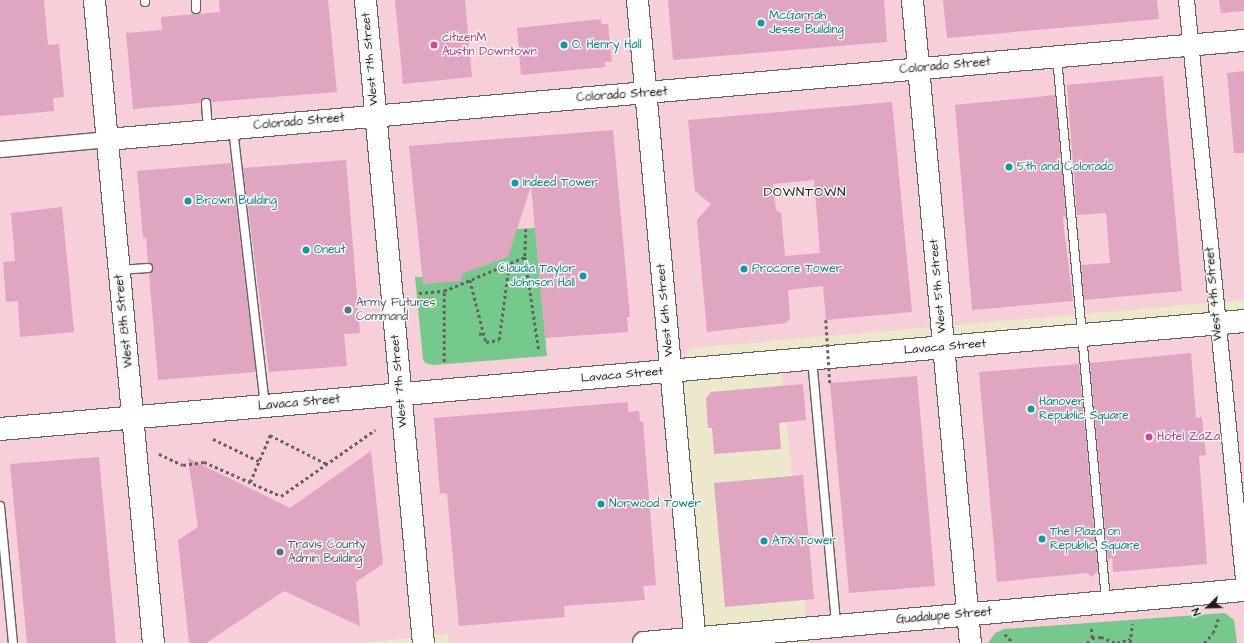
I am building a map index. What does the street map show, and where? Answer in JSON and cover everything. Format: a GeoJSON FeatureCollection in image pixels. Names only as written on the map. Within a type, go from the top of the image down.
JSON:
{"type":"FeatureCollection","features":[{"type":"Feature","properties":{"kind":"main road","name":"West 8th Street"},"geometry":{"type":"LineString","coordinates":[[94,0],[153,643]]}},
{"type":"Feature","properties":{"kind":"main road","name":"West 7th Street"},"geometry":{"type":"LineString","coordinates":[[365,0],[423,643]]}},
{"type":"Feature","properties":{"kind":"main road","name":"West 6th Street"},"geometry":{"type":"LineString","coordinates":[[637,0],[695,640]]}},
{"type":"Feature","properties":{"kind":"main road","name":"West 5th Street"},"geometry":{"type":"LineString","coordinates":[[912,0],[970,643]]}},
{"type":"Feature","properties":{"kind":"main road","name":"Colorado Street"},"geometry":{"type":"LineString","coordinates":[[107,139],[1244,40]]}},
{"type":"Feature","properties":{"kind":"main road","name":"Lavaca Street"},"geometry":{"type":"LineString","coordinates":[[0,430],[1244,320]]}},
{"type":"Feature","properties":{"kind":"main road","name":"Guadalupe Street"},"geometry":{"type":"LineString","coordinates":[[644,643],[695,640],[1244,589]]}},
{"type":"Feature","properties":{"kind":"street","name":"West 4th Street"},"geometry":{"type":"LineString","coordinates":[[1186,0],[1216,323],[1244,589]]}},
{"type":"Feature","properties":{"kind":"street","name":"Colorado Street"},"geometry":{"type":"LineString","coordinates":[[0,149],[107,139]]}},
{"type":"Feature","properties":{"kind":"lane"},"geometry":{"type":"LineString","coordinates":[[196,0],[196,9]]}},
{"type":"Feature","properties":{"kind":"lane"},"geometry":{"type":"LineString","coordinates":[[1057,56],[1106,602]]}},
{"type":"Feature","properties":{"kind":"lane"},"geometry":{"type":"LineString","coordinates":[[206,103],[208,130]]}},
{"type":"Feature","properties":{"kind":"lane"},"geometry":{"type":"LineString","coordinates":[[233,128],[265,406]]}},
{"type":"Feature","properties":{"kind":"lane"},"geometry":{"type":"LineString","coordinates":[[119,270],[148,268]]}},
{"type":"Feature","properties":{"kind":"lane"},"geometry":{"type":"LineString","coordinates":[[812,358],[836,626]]}},
{"type":"Feature","properties":{"kind":"lane"},"geometry":{"type":"LineString","coordinates":[[0,506],[12,643]]}},
{"type":"Feature","properties":{"kind":"path"},"geometry":{"type":"LineString","coordinates":[[526,229],[525,257],[540,351]]}},
{"type":"Feature","properties":{"kind":"path"},"geometry":{"type":"LineString","coordinates":[[419,293],[444,290],[525,257]]}},
{"type":"Feature","properties":{"kind":"path"},"geometry":{"type":"LineString","coordinates":[[470,280],[486,342],[499,340],[509,264]]}},
{"type":"Feature","properties":{"kind":"path"},"geometry":{"type":"LineString","coordinates":[[444,290],[444,362]]}},
{"type":"Feature","properties":{"kind":"path"},"geometry":{"type":"LineString","coordinates":[[826,320],[830,383]]}},
{"type":"Feature","properties":{"kind":"path"},"geometry":{"type":"LineString","coordinates":[[479,334],[484,333]]}},
{"type":"Feature","properties":{"kind":"path"},"geometry":{"type":"LineString","coordinates":[[159,454],[183,465],[204,462],[281,496],[375,430]]}},
{"type":"Feature","properties":{"kind":"path"},"geometry":{"type":"LineString","coordinates":[[250,482],[271,434],[327,464]]}},
{"type":"Feature","properties":{"kind":"path"},"geometry":{"type":"LineString","coordinates":[[213,439],[259,461]]}},
{"type":"Feature","properties":{"kind":"path"},"geometry":{"type":"LineString","coordinates":[[1204,643],[1213,633],[1218,619]]}},
{"type":"Feature","properties":{"kind":"path"},"geometry":{"type":"LineString","coordinates":[[1087,643],[1092,638],[1101,637],[1117,643],[1130,641],[1132,624]]}},
{"type":"Feature","properties":{"kind":"path"},"geometry":{"type":"LineString","coordinates":[[1092,627],[1092,638]]}},
{"type":"Feature","properties":{"kind":"path"},"geometry":{"type":"LineString","coordinates":[[1005,634],[1013,643]]}},
{"type":"Feature","properties":{"kind":"shaded area"},"geometry":{"type":"Polygon","coordinates":[[[0,0],[1244,0],[1244,300],[691,348],[662,384],[686,643],[449,643],[448,634],[361,643],[0,643],[0,0]]]}},
{"type":"Feature","properties":{"kind":"shaded area"},"geometry":{"type":"Polygon","coordinates":[[[1244,315],[1244,643],[809,643],[780,357],[1244,315]]]}},
{"type":"Feature","properties":{"kind":"green space"},"geometry":{"type":"Polygon","coordinates":[[[535,228],[547,356],[433,365],[425,363],[423,359],[415,277],[422,277],[517,229],[535,228]]]}},
{"type":"Feature","properties":{"kind":"green space"},"geometry":{"type":"Polygon","coordinates":[[[1225,613],[1234,620],[1237,643],[988,643],[995,633],[1004,629],[1225,613]]]}},
{"type":"Feature","properties":{"kind":"building"},"geometry":{"type":"Polygon","coordinates":[[[0,0],[44,0],[48,45],[59,44],[64,97],[53,98],[54,111],[0,116],[0,0]]]}},
{"type":"Feature","properties":{"kind":"building"},"geometry":{"type":"Polygon","coordinates":[[[219,0],[328,0],[337,92],[211,102],[205,98],[201,103],[133,109],[126,33],[162,30],[161,17],[220,12],[219,0]]]}},
{"type":"Feature","properties":{"kind":"building","name":"citizenM Austin Downtown"},"geometry":{"type":"Polygon","coordinates":[[[395,0],[465,0],[472,77],[403,84],[395,0]]]}},
{"type":"Feature","properties":{"kind":"building","name":"McGarrah Jesse Building"},"geometry":{"type":"Polygon","coordinates":[[[668,0],[884,0],[887,42],[673,60],[668,0]]]}},
{"type":"Feature","properties":{"kind":"building"},"geometry":{"type":"Polygon","coordinates":[[[943,0],[1157,0],[1159,19],[947,38],[943,0]]]}},
{"type":"Feature","properties":{"kind":"building"},"geometry":{"type":"Polygon","coordinates":[[[1219,0],[1244,0],[1244,11],[1221,13],[1219,0]]]}},
{"type":"Feature","properties":{"kind":"building","name":"O. Henry Hall"},"geometry":{"type":"Polygon","coordinates":[[[601,19],[601,24],[608,24],[612,62],[605,62],[605,67],[521,75],[517,28],[601,19]]]}},
{"type":"Feature","properties":{"kind":"building"},"geometry":{"type":"Polygon","coordinates":[[[1244,71],[1244,153],[1234,153],[1227,73],[1244,71]]]}},
{"type":"Feature","properties":{"kind":"building"},"geometry":{"type":"Polygon","coordinates":[[[1163,76],[1182,291],[1084,300],[1081,265],[1110,263],[1106,213],[1077,215],[1067,85],[1163,76]]]}},
{"type":"Feature","properties":{"kind":"building","name":"5th and Colorado"},"geometry":{"type":"Polygon","coordinates":[[[1055,95],[1066,216],[1063,217],[1064,230],[1073,301],[972,310],[955,105],[1055,95]]]}},
{"type":"Feature","properties":{"kind":"building"},"geometry":{"type":"Polygon","coordinates":[[[892,102],[912,312],[826,320],[823,286],[788,290],[790,318],[786,323],[707,332],[697,220],[711,204],[695,191],[688,120],[892,102]],[[814,180],[773,184],[776,210],[781,213],[785,256],[820,253],[814,180]]]}},
{"type":"Feature","properties":{"kind":"building","name":"Indeed Tower"},"geometry":{"type":"Polygon","coordinates":[[[613,130],[630,317],[627,317],[628,332],[545,338],[531,186],[508,257],[461,274],[462,281],[423,284],[409,146],[613,130]]]}},
{"type":"Feature","properties":{"kind":"building","name":"Oneut"},"geometry":{"type":"Polygon","coordinates":[[[346,160],[360,333],[344,334],[347,366],[269,372],[243,168],[346,160]]]}},
{"type":"Feature","properties":{"kind":"building"},"geometry":{"type":"Polygon","coordinates":[[[231,163],[256,372],[158,380],[149,273],[153,267],[148,263],[146,238],[143,238],[137,171],[231,163]]]}},
{"type":"Feature","properties":{"kind":"building"},"geometry":{"type":"Polygon","coordinates":[[[62,207],[74,332],[20,337],[18,301],[6,302],[3,262],[15,261],[11,213],[62,207]]]}},
{"type":"Feature","properties":{"kind":"building","name":"Hotel ZaZa"},"geometry":{"type":"Polygon","coordinates":[[[1191,353],[1196,418],[1202,417],[1206,455],[1199,456],[1207,564],[1113,572],[1112,557],[1108,561],[1090,363],[1191,353]]]}},
{"type":"Feature","properties":{"kind":"building"},"geometry":{"type":"Polygon","coordinates":[[[1079,364],[1098,571],[1092,577],[1087,573],[997,582],[979,372],[1079,364]]]}},
{"type":"Feature","properties":{"kind":"building"},"geometry":{"type":"Polygon","coordinates":[[[917,376],[935,586],[849,593],[830,383],[917,376]]]}},
{"type":"Feature","properties":{"kind":"building"},"geometry":{"type":"Polygon","coordinates":[[[803,384],[806,420],[779,423],[781,449],[714,454],[712,428],[708,428],[706,398],[711,392],[803,384]]]}},
{"type":"Feature","properties":{"kind":"building"},"geometry":{"type":"Polygon","coordinates":[[[628,402],[628,412],[639,411],[640,422],[643,422],[656,585],[643,586],[645,600],[564,606],[565,617],[459,626],[447,493],[440,494],[434,418],[628,402]]]}},
{"type":"Feature","properties":{"kind":"building","name":"Travis County Admin Building"},"geometry":{"type":"Polygon","coordinates":[[[371,451],[383,564],[356,582],[360,626],[284,591],[206,643],[189,643],[178,540],[198,527],[188,458],[290,508],[371,451]]]}},
{"type":"Feature","properties":{"kind":"building"},"geometry":{"type":"Polygon","coordinates":[[[99,457],[116,643],[27,643],[10,464],[99,457]]]}},
{"type":"Feature","properties":{"kind":"building","name":"ATX Tower"},"geometry":{"type":"Polygon","coordinates":[[[803,475],[814,599],[725,607],[714,483],[803,475]]]}},
{"type":"Feature","properties":{"kind":"place","name":"McGarrah Jesse Building"},"geometry":{"type":"Point","coordinates":[761,23]}},
{"type":"Feature","properties":{"kind":"place","name":"citizenM Austin Downtown"},"geometry":{"type":"Point","coordinates":[434,45]}},
{"type":"Feature","properties":{"kind":"place","name":"O. Henry Hall"},"geometry":{"type":"Point","coordinates":[564,45]}},
{"type":"Feature","properties":{"kind":"place","name":"5th and Colorado"},"geometry":{"type":"Point","coordinates":[1009,167]}},
{"type":"Feature","properties":{"kind":"place","name":"Indeed Tower"},"geometry":{"type":"Point","coordinates":[515,183]}},
{"type":"Feature","properties":{"kind":"place","name":"Brown Building"},"geometry":{"type":"Point","coordinates":[188,201]}},
{"type":"Feature","properties":{"kind":"place","name":"Oneut"},"geometry":{"type":"Point","coordinates":[306,250]}},
{"type":"Feature","properties":{"kind":"place","name":"Procore Tower"},"geometry":{"type":"Point","coordinates":[744,269]}},
{"type":"Feature","properties":{"kind":"place","name":"Claudia Taylor Johnson Hall"},"geometry":{"type":"Point","coordinates":[583,276]}},
{"type":"Feature","properties":{"kind":"place","name":"Army Futures Command"},"geometry":{"type":"Point","coordinates":[348,310]}},
{"type":"Feature","properties":{"kind":"place","name":"Hanover Republic Square"},"geometry":{"type":"Point","coordinates":[1031,409]}},
{"type":"Feature","properties":{"kind":"place","name":"Hotel ZaZa"},"geometry":{"type":"Point","coordinates":[1149,437]}},
{"type":"Feature","properties":{"kind":"place","name":"Norwood Tower"},"geometry":{"type":"Point","coordinates":[601,504]}},
{"type":"Feature","properties":{"kind":"place","name":"The Plaza on Republic Square"},"geometry":{"type":"Point","coordinates":[1042,539]}},
{"type":"Feature","properties":{"kind":"place","name":"ATX Tower"},"geometry":{"type":"Point","coordinates":[764,541]}},
{"type":"Feature","properties":{"kind":"place","name":"Travis County Admin Building"},"geometry":{"type":"Point","coordinates":[280,552]}},
{"type":"Feature","properties":{"kind":"district","name":"DOWNTOWN"},"geometry":{"type":"Point","coordinates":[805,192]}}]}
